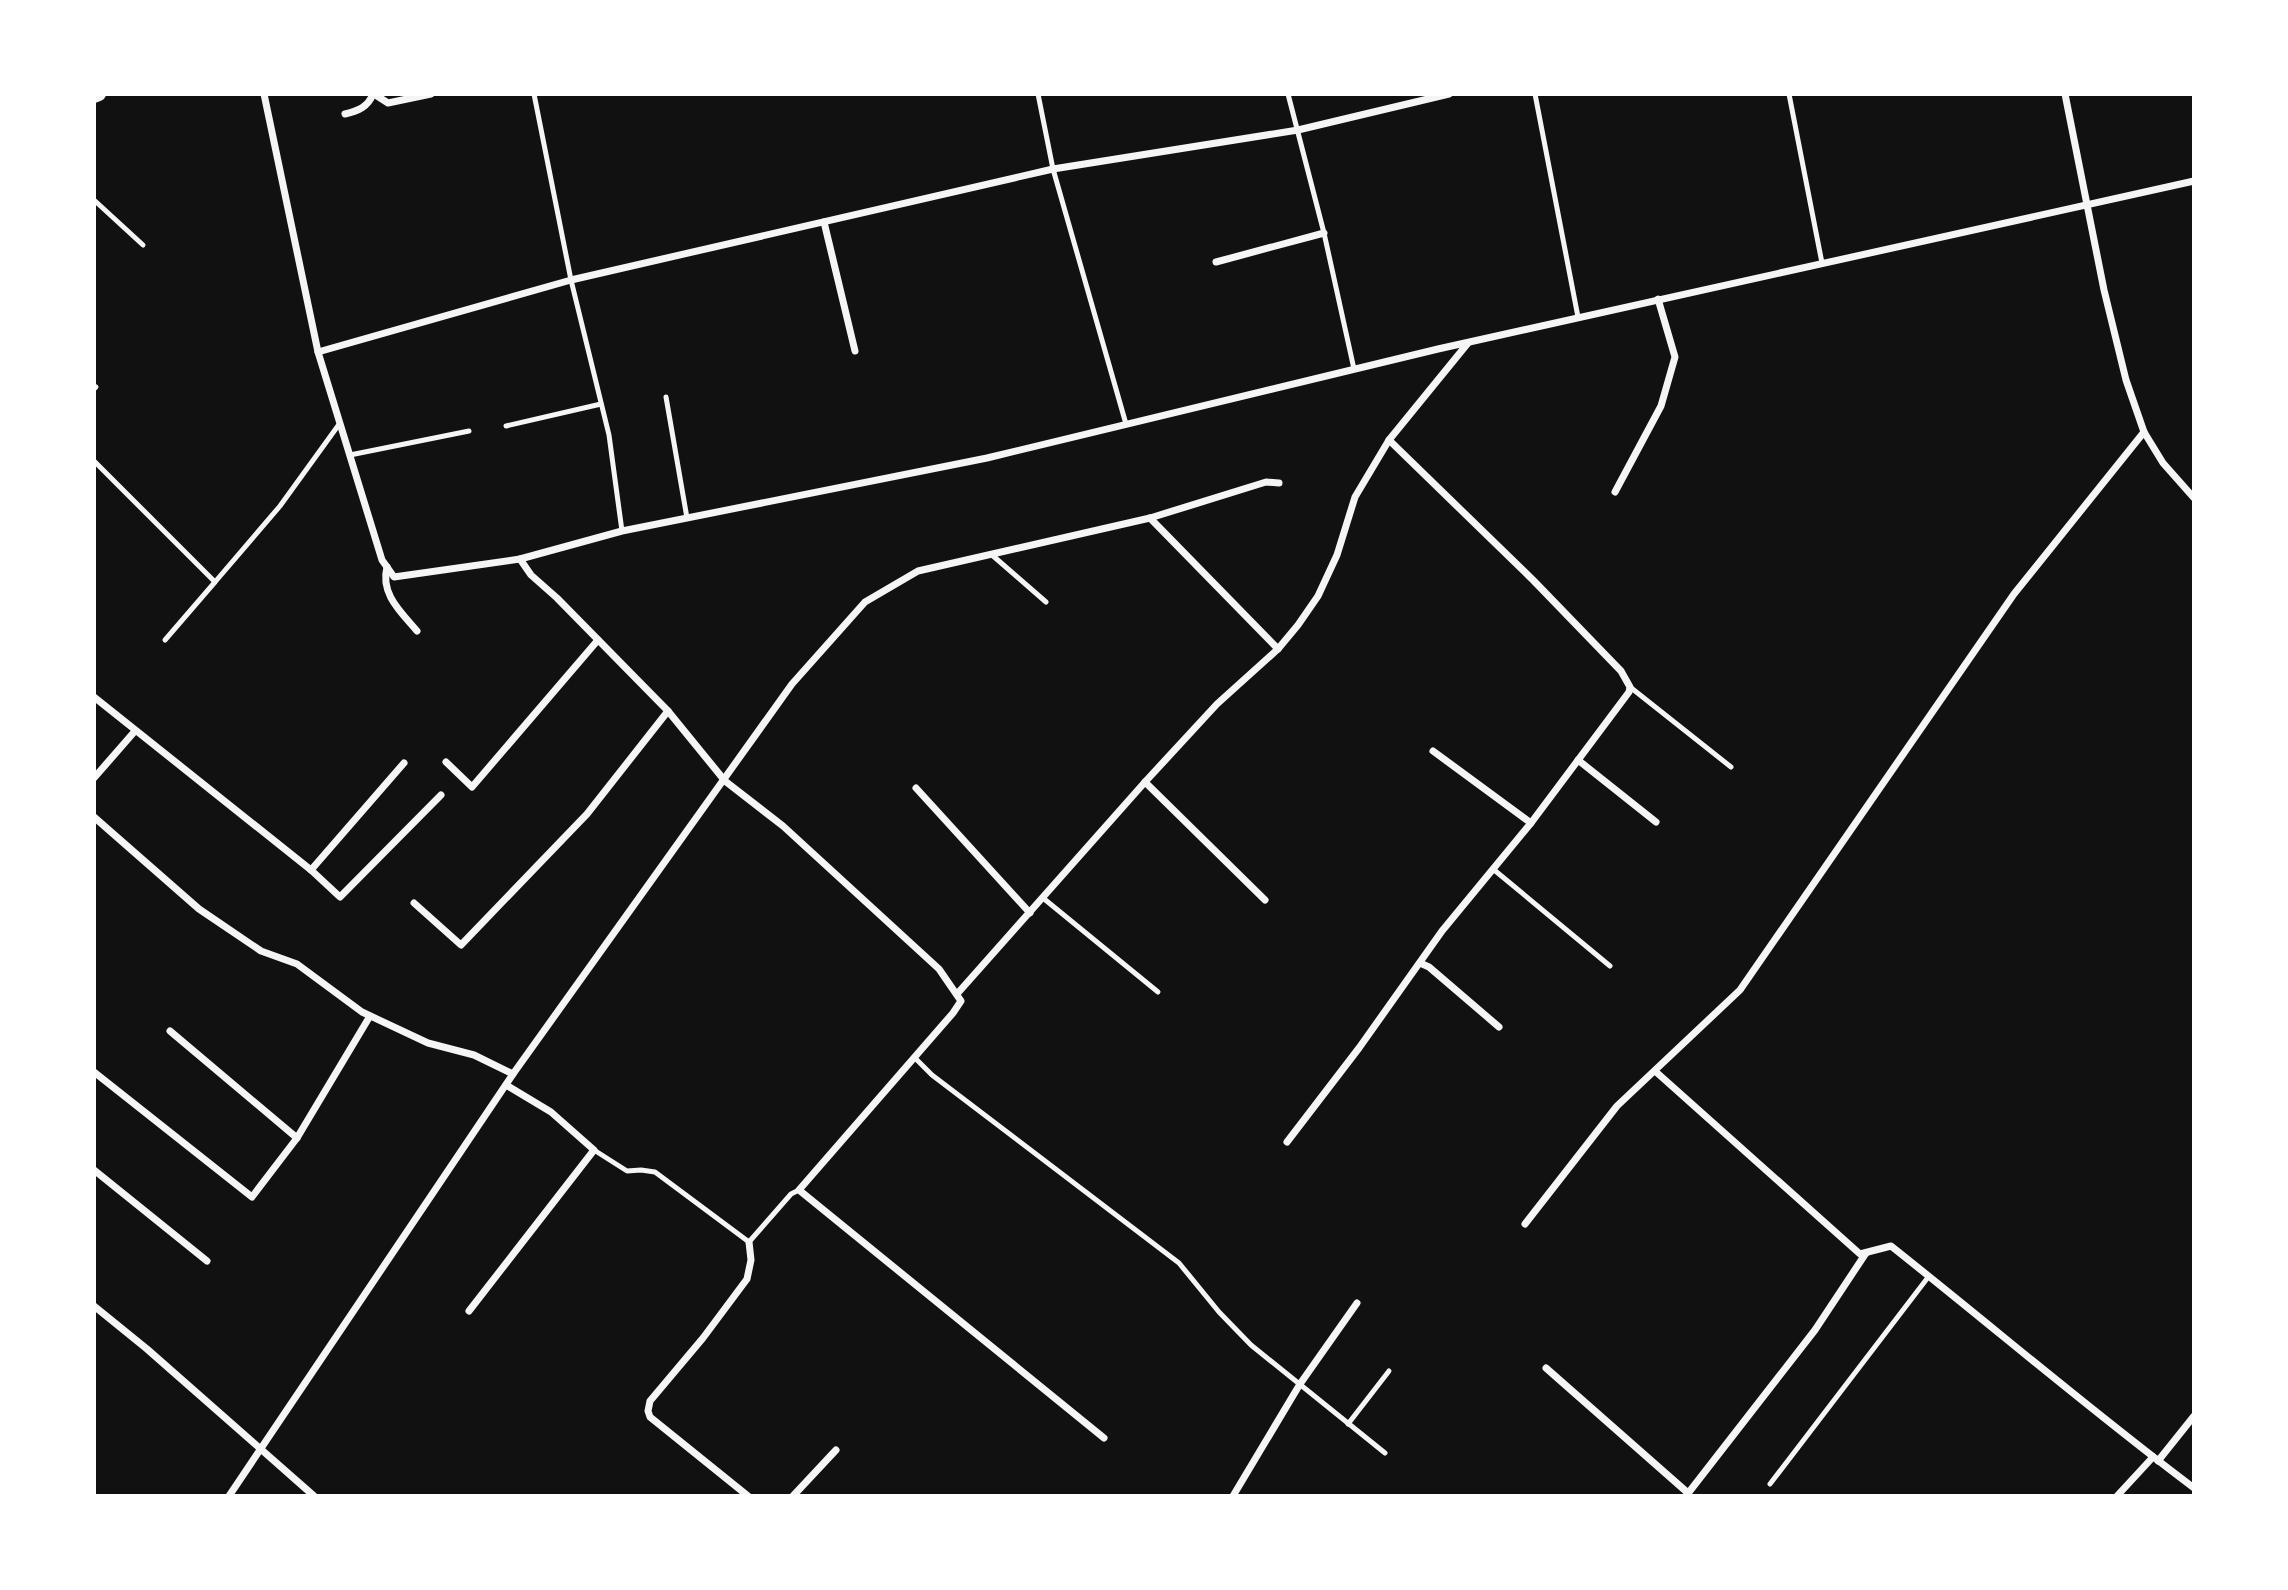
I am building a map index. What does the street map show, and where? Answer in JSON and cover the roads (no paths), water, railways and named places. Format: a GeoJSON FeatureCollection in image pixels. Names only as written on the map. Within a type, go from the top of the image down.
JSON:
{"type":"FeatureCollection","features":[{"type":"Feature","properties":{"kind":"street"},"geometry":{"type":"LineString","coordinates":[[264,94],[318,352],[382,560],[394,577],[520,559],[622,531],[987,458],[1468,342],[2193,181]]}},
{"type":"Feature","properties":{"kind":"street"},"geometry":{"type":"LineString","coordinates":[[345,114],[364,107],[374,94],[388,103],[431,94]]}},
{"type":"Feature","properties":{"kind":"street"},"geometry":{"type":"LineString","coordinates":[[318,352],[571,280],[1053,169],[1298,130],[1449,94]]}},
{"type":"Feature","properties":{"kind":"street"},"geometry":{"type":"LineString","coordinates":[[2065,94],[2104,290],[2126,380],[2144,432],[2163,463],[2193,498]]}},
{"type":"Feature","properties":{"kind":"street"},"geometry":{"type":"LineString","coordinates":[[824,222],[855,351]]}},
{"type":"Feature","properties":{"kind":"street"},"geometry":{"type":"LineString","coordinates":[[1216,262],[1324,233]]}},
{"type":"Feature","properties":{"kind":"street"},"geometry":{"type":"LineString","coordinates":[[1615,492],[1661,406],[1675,357],[1658,299]]}},
{"type":"Feature","properties":{"kind":"street"},"geometry":{"type":"LineString","coordinates":[[957,994],[1144,782],[1217,704],[1278,649],[1318,596],[1337,555],[1355,497],[1389,440],[1468,342]]}},
{"type":"Feature","properties":{"kind":"street"},"geometry":{"type":"LineString","coordinates":[[1525,1224],[1618,1106],[1741,990],[2014,594],[2144,432]]}},
{"type":"Feature","properties":{"kind":"street"},"geometry":{"type":"LineString","coordinates":[[1287,1142],[1359,1048],[1442,931],[1531,823],[1624,702],[1630,687],[1620,671],[1533,580],[1389,440]]}},
{"type":"Feature","properties":{"kind":"street"},"geometry":{"type":"LineString","coordinates":[[229,1496],[513,1074],[792,684],[865,602],[918,571],[1150,518],[1266,482],[1279,483]]}},
{"type":"Feature","properties":{"kind":"street"},"geometry":{"type":"LineString","coordinates":[[1150,518],[1278,649]]}},
{"type":"Feature","properties":{"kind":"street"},"geometry":{"type":"LineString","coordinates":[[520,559],[531,575],[668,711],[725,781],[783,826],[930,960],[957,994],[961,1001],[799,1189],[1104,1438]]}},
{"type":"Feature","properties":{"kind":"street"},"geometry":{"type":"LineString","coordinates":[[387,567],[385,580],[388,595],[417,631]]}},
{"type":"Feature","properties":{"kind":"street"},"geometry":{"type":"LineString","coordinates":[[446,762],[472,786],[598,640]]}},
{"type":"Feature","properties":{"kind":"street"},"geometry":{"type":"LineString","coordinates":[[94,696],[311,870],[340,897],[441,795]]}},
{"type":"Feature","properties":{"kind":"street"},"geometry":{"type":"LineString","coordinates":[[414,903],[461,945],[587,814],[668,711]]}},
{"type":"Feature","properties":{"kind":"street"},"geometry":{"type":"LineString","coordinates":[[94,778],[135,731]]}},
{"type":"Feature","properties":{"kind":"street"},"geometry":{"type":"LineString","coordinates":[[1433,751],[1531,823]]}},
{"type":"Feature","properties":{"kind":"street"},"geometry":{"type":"LineString","coordinates":[[1578,760],[1656,822]]}},
{"type":"Feature","properties":{"kind":"street"},"geometry":{"type":"LineString","coordinates":[[311,870],[404,764]]}},
{"type":"Feature","properties":{"kind":"street"},"geometry":{"type":"LineString","coordinates":[[1144,782],[1265,900]]}},
{"type":"Feature","properties":{"kind":"street"},"geometry":{"type":"LineString","coordinates":[[916,788],[1030,912]]}},
{"type":"Feature","properties":{"kind":"street"},"geometry":{"type":"LineString","coordinates":[[94,817],[199,909],[261,951],[297,964],[370,1016],[428,1043],[474,1055],[513,1074]]}},
{"type":"Feature","properties":{"kind":"street"},"geometry":{"type":"LineString","coordinates":[[1420,963],[1429,967],[1499,1027]]}},
{"type":"Feature","properties":{"kind":"street"},"geometry":{"type":"LineString","coordinates":[[94,1072],[252,1197],[297,1138],[370,1016]]}},
{"type":"Feature","properties":{"kind":"street"},"geometry":{"type":"LineString","coordinates":[[170,1031],[297,1138]]}},
{"type":"Feature","properties":{"kind":"street"},"geometry":{"type":"LineString","coordinates":[[1655,1072],[1860,1254],[1891,1246],[2116,1430],[2193,1488]]}},
{"type":"Feature","properties":{"kind":"street"},"geometry":{"type":"LineString","coordinates":[[468,1311],[594,1150],[551,1112],[506,1085]]}},
{"type":"Feature","properties":{"kind":"street"},"geometry":{"type":"LineString","coordinates":[[94,1170],[207,1261]]}},
{"type":"Feature","properties":{"kind":"street"},"geometry":{"type":"LineString","coordinates":[[748,1496],[673,1438],[649,1417],[648,1411],[650,1401],[703,1338],[747,1279],[751,1260],[749,1242]]}},
{"type":"Feature","properties":{"kind":"street"},"geometry":{"type":"LineString","coordinates":[[1546,1368],[1687,1494],[1815,1330],[1866,1253]]}},
{"type":"Feature","properties":{"kind":"street"},"geometry":{"type":"LineString","coordinates":[[1233,1496],[1300,1384],[1357,1303]]}},
{"type":"Feature","properties":{"kind":"street"},"geometry":{"type":"LineString","coordinates":[[94,1306],[314,1496]]}},
{"type":"Feature","properties":{"kind":"street"},"geometry":{"type":"LineString","coordinates":[[2117,1496],[2193,1416]]}},
{"type":"Feature","properties":{"kind":"street"},"geometry":{"type":"LineString","coordinates":[[793,1496],[836,1450]]}},
{"type":"Feature","properties":{"kind":"lane"},"geometry":{"type":"LineString","coordinates":[[534,94],[571,280],[609,435],[622,531]]}},
{"type":"Feature","properties":{"kind":"lane"},"geometry":{"type":"LineString","coordinates":[[1038,94],[1053,169],[1126,424]]}},
{"type":"Feature","properties":{"kind":"lane"},"geometry":{"type":"LineString","coordinates":[[1288,94],[1324,233],[1354,369]]}},
{"type":"Feature","properties":{"kind":"lane"},"geometry":{"type":"LineString","coordinates":[[1535,94],[1578,317]]}},
{"type":"Feature","properties":{"kind":"lane"},"geometry":{"type":"LineString","coordinates":[[1789,94],[1822,262]]}},
{"type":"Feature","properties":{"kind":"lane"},"geometry":{"type":"LineString","coordinates":[[94,200],[143,245]]}},
{"type":"Feature","properties":{"kind":"lane"},"geometry":{"type":"LineString","coordinates":[[666,397],[687,518]]}},
{"type":"Feature","properties":{"kind":"lane"},"geometry":{"type":"LineString","coordinates":[[506,426],[601,404]]}},
{"type":"Feature","properties":{"kind":"lane"},"geometry":{"type":"LineString","coordinates":[[165,640],[280,506],[340,423]]}},
{"type":"Feature","properties":{"kind":"lane"},"geometry":{"type":"LineString","coordinates":[[350,455],[469,431]]}},
{"type":"Feature","properties":{"kind":"lane"},"geometry":{"type":"LineString","coordinates":[[94,461],[215,582]]}},
{"type":"Feature","properties":{"kind":"lane"},"geometry":{"type":"LineString","coordinates":[[992,555],[1046,603]]}},
{"type":"Feature","properties":{"kind":"lane"},"geometry":{"type":"LineString","coordinates":[[1630,687],[1731,767]]}},
{"type":"Feature","properties":{"kind":"lane"},"geometry":{"type":"LineString","coordinates":[[1493,869],[1610,967]]}},
{"type":"Feature","properties":{"kind":"lane"},"geometry":{"type":"LineString","coordinates":[[1043,898],[1158,992]]}},
{"type":"Feature","properties":{"kind":"lane"},"geometry":{"type":"LineString","coordinates":[[914,1057],[932,1075],[1179,1263],[1219,1312],[1251,1345],[1385,1453]]}},
{"type":"Feature","properties":{"kind":"lane"},"geometry":{"type":"LineString","coordinates":[[594,1150],[627,1171],[655,1172],[749,1242],[791,1194],[799,1189]]}},
{"type":"Feature","properties":{"kind":"lane"},"geometry":{"type":"LineString","coordinates":[[1770,1484],[1929,1276]]}},
{"type":"Feature","properties":{"kind":"lane"},"geometry":{"type":"LineString","coordinates":[[1348,1424],[1389,1371]]}}]}
